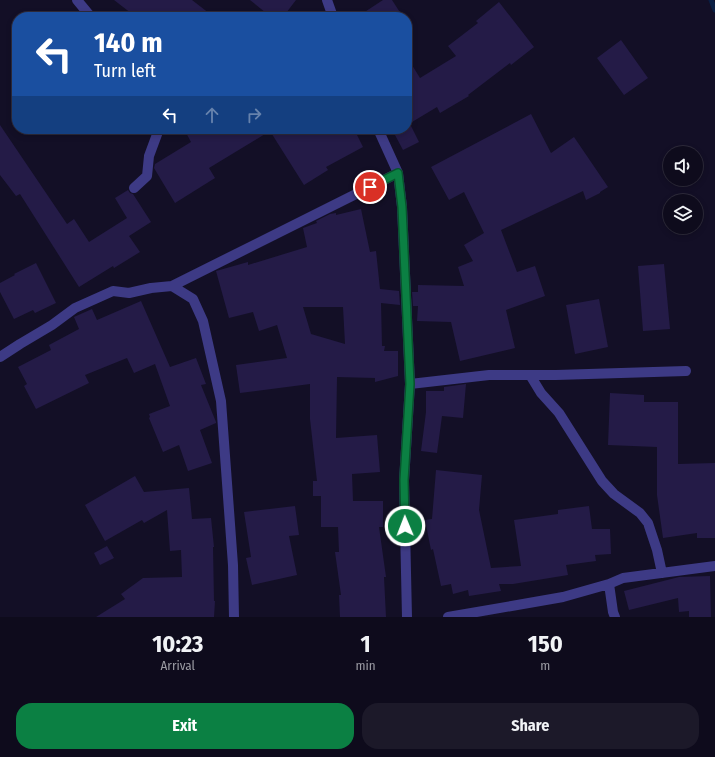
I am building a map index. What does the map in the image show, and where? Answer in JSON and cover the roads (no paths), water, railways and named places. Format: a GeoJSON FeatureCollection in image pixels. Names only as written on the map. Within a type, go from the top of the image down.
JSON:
{"type":"FeatureCollection","features":[{"type":"Feature","properties":{"kind":"street"},"geometry":{"type":"LineString","coordinates":[[77,0],[87,12]]}},
{"type":"Feature","properties":{"kind":"street"},"geometry":{"type":"LineString","coordinates":[[327,0],[331,12]]}},
{"type":"Feature","properties":{"kind":"street"},"geometry":{"type":"LineString","coordinates":[[134,188],[147,176],[149,156],[157,134]]}},
{"type":"Feature","properties":{"kind":"street"},"geometry":{"type":"LineString","coordinates":[[380,134],[398,173],[402,207],[410,384],[404,480],[407,617]]}},
{"type":"Feature","properties":{"kind":"street"},"geometry":{"type":"LineString","coordinates":[[0,357],[52,325],[75,308],[113,291],[129,292],[172,286],[398,173]]}},
{"type":"Feature","properties":{"kind":"street"},"geometry":{"type":"LineString","coordinates":[[172,286],[193,299],[203,321],[221,401],[234,565],[234,617]]}},
{"type":"Feature","properties":{"kind":"street"},"geometry":{"type":"LineString","coordinates":[[410,384],[440,379],[489,375],[686,371]]}},
{"type":"Feature","properties":{"kind":"street"},"geometry":{"type":"LineString","coordinates":[[530,375],[541,393],[559,413],[602,481],[614,494],[640,513],[648,523],[657,550],[662,573]]}},
{"type":"Feature","properties":{"kind":"street"},"geometry":{"type":"LineString","coordinates":[[448,617],[563,597],[609,584],[623,578],[715,566]]}},
{"type":"Feature","properties":{"kind":"street"},"geometry":{"type":"LineString","coordinates":[[609,584],[614,617]]}},
{"type":"Feature","properties":{"kind":"waterway"},"geometry":{"type":"LineString","coordinates":[[711,0],[715,10]]}}]}
